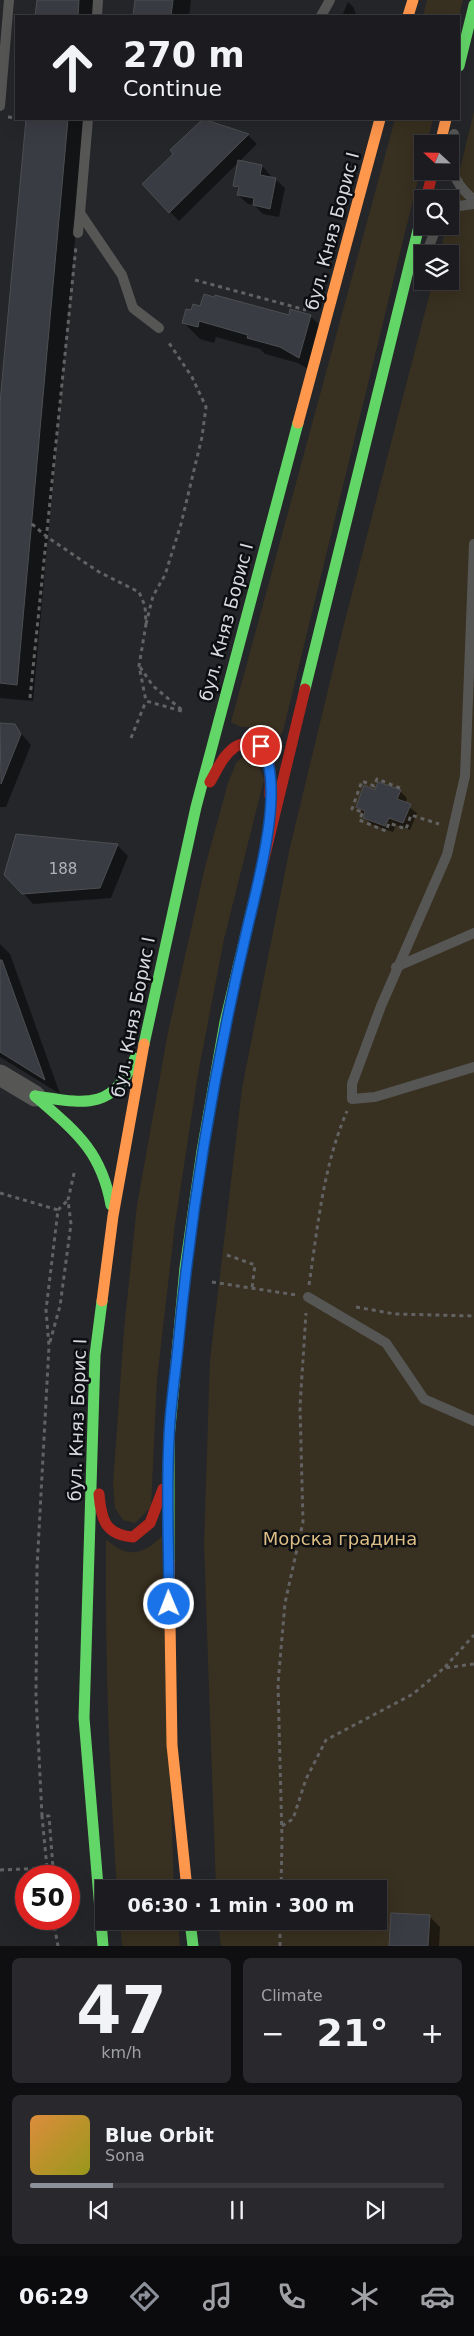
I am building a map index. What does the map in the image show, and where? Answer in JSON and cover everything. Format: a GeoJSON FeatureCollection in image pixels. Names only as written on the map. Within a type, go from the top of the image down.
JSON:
{"type":"FeatureCollection","features":[{"type":"Feature","properties":{"kind":"main road"},"geometry":{"type":"LineString","coordinates":[[408,15],[413,0]]}},
{"type":"Feature","properties":{"kind":"main road"},"geometry":{"type":"LineString","coordinates":[[460,63],[474,5]]}},
{"type":"Feature","properties":{"kind":"main road","name":"бул. Княз Борис I"},"geometry":{"type":"LineString","coordinates":[[102,1946],[84,1718],[95,1355],[113,1216],[148,1021],[196,807],[266,539],[380,120]]}},
{"type":"Feature","properties":{"kind":"main road"},"geometry":{"type":"LineString","coordinates":[[442,135],[446,120]]}},
{"type":"Feature","properties":{"kind":"main road"},"geometry":{"type":"LineString","coordinates":[[94,1431],[101,1512],[109,1529],[116,1535],[133,1538],[139,1535],[154,1517],[163,1486],[185,1268],[202,1151],[225,1022],[270,830],[417,235]]}},
{"type":"Feature","properties":{"kind":"main road"},"geometry":{"type":"LineString","coordinates":[[196,807],[228,754],[236,746],[252,744],[261,746],[267,755],[270,767],[270,830]]}},
{"type":"Feature","properties":{"kind":"main road"},"geometry":{"type":"LineString","coordinates":[[35,1096],[91,1102],[114,1092],[123,1082],[131,1068],[148,1021]]}},
{"type":"Feature","properties":{"kind":"main road"},"geometry":{"type":"LineString","coordinates":[[35,1096],[82,1138],[98,1158],[110,1190],[113,1216]]}},
{"type":"Feature","properties":{"kind":"main road"},"geometry":{"type":"LineString","coordinates":[[169,1438],[172,1745],[186,1880]]}},
{"type":"Feature","properties":{"kind":"main road"},"geometry":{"type":"LineString","coordinates":[[191,1930],[193,1946]]}},
{"type":"Feature","properties":{"kind":"street"},"geometry":{"type":"LineString","coordinates":[[0,1075],[35,1096]]}},
{"type":"Feature","properties":{"kind":"lane"},"geometry":{"type":"LineString","coordinates":[[0,106],[9,0]]}},
{"type":"Feature","properties":{"kind":"lane"},"geometry":{"type":"LineString","coordinates":[[97,15],[98,0]]}},
{"type":"Feature","properties":{"kind":"lane"},"geometry":{"type":"LineString","coordinates":[[322,15],[330,0]]}},
{"type":"Feature","properties":{"kind":"lane"},"geometry":{"type":"LineString","coordinates":[[78,233],[88,120]]}},
{"type":"Feature","properties":{"kind":"lane"},"geometry":{"type":"LineString","coordinates":[[456,120],[452,171],[458,186],[474,200]]}},
{"type":"Feature","properties":{"kind":"lane"},"geometry":{"type":"LineString","coordinates":[[459,206],[474,204]]}},
{"type":"Feature","properties":{"kind":"lane"},"geometry":{"type":"LineString","coordinates":[[80,213],[122,275],[133,308],[159,328]]}},
{"type":"Feature","properties":{"kind":"lane"},"geometry":{"type":"LineString","coordinates":[[388,355],[414,285]]}},
{"type":"Feature","properties":{"kind":"lane"},"geometry":{"type":"LineString","coordinates":[[474,544],[471,717],[465,776],[454,828],[447,855],[396,967],[352,1084],[352,1099],[374,1097],[474,1067]]}},
{"type":"Feature","properties":{"kind":"lane"},"geometry":{"type":"LineString","coordinates":[[396,967],[474,933]]}},
{"type":"Feature","properties":{"kind":"lane"},"geometry":{"type":"LineString","coordinates":[[308,1297],[386,1343],[424,1399],[474,1421]]}},
{"type":"Feature","properties":{"kind":"path"},"geometry":{"type":"LineString","coordinates":[[30,698],[78,233]]}},
{"type":"Feature","properties":{"kind":"path"},"geometry":{"type":"LineString","coordinates":[[195,280],[312,312]]}},
{"type":"Feature","properties":{"kind":"path"},"geometry":{"type":"LineString","coordinates":[[131,738],[146,701],[139,666],[146,624],[153,596],[165,575],[181,524],[202,437],[206,407],[192,377],[159,328]]}},
{"type":"Feature","properties":{"kind":"path"},"geometry":{"type":"LineString","coordinates":[[32,524],[47,537],[99,572],[139,592],[145,606],[146,624]]}},
{"type":"Feature","properties":{"kind":"path"},"geometry":{"type":"LineString","coordinates":[[139,666],[152,686],[185,712],[146,701]]}},
{"type":"Feature","properties":{"kind":"path"},"geometry":{"type":"LineString","coordinates":[[400,788],[377,779],[374,786],[362,781],[352,809],[362,812],[360,820],[386,831],[390,823],[406,828],[411,815],[454,828]]}},
{"type":"Feature","properties":{"kind":"path"},"geometry":{"type":"LineString","coordinates":[[281,1880],[282,1827],[278,1684],[285,1602],[303,1522],[300,1406],[308,1297],[324,1182],[334,1140],[352,1099]]}},
{"type":"Feature","properties":{"kind":"path"},"geometry":{"type":"LineString","coordinates":[[0,1193],[58,1210]]}},
{"type":"Feature","properties":{"kind":"path"},"geometry":{"type":"LineString","coordinates":[[47,1865],[42,1816],[36,1696],[36,1568],[49,1346],[46,1310],[58,1210],[68,1200]]}},
{"type":"Feature","properties":{"kind":"path"},"geometry":{"type":"LineString","coordinates":[[49,1346],[60,1306],[72,1224]]}},
{"type":"Feature","properties":{"kind":"path"},"geometry":{"type":"LineString","coordinates":[[227,1255],[255,1265],[252,1288]]}},
{"type":"Feature","properties":{"kind":"path"},"geometry":{"type":"LineString","coordinates":[[212,1282],[308,1297]]}},
{"type":"Feature","properties":{"kind":"path"},"geometry":{"type":"LineString","coordinates":[[347,1305],[396,1314],[474,1316]]}},
{"type":"Feature","properties":{"kind":"path"},"geometry":{"type":"LineString","coordinates":[[282,1827],[293,1820],[306,1779],[326,1740],[413,1694],[444,1668],[474,1635]]}},
{"type":"Feature","properties":{"kind":"path"},"geometry":{"type":"LineString","coordinates":[[444,1668],[474,1664]]}},
{"type":"Feature","properties":{"kind":"path"},"geometry":{"type":"LineString","coordinates":[[42,1816],[49,1816],[53,1865]]}},
{"type":"Feature","properties":{"kind":"path"},"geometry":{"type":"LineString","coordinates":[[0,1870],[15,1869]]}},
{"type":"Feature","properties":{"kind":"path"},"geometry":{"type":"LineString","coordinates":[[55,1930],[58,1946]]}},
{"type":"Feature","properties":{"kind":"path"},"geometry":{"type":"LineString","coordinates":[[280,1930],[280,1946]]}},
{"type":"Feature","properties":{"kind":"green space"},"geometry":{"type":"Polygon","coordinates":[[[427,0],[463,0],[459,15],[423,15],[427,0]]]}},
{"type":"Feature","properties":{"kind":"green space","name":"Морска градина"},"geometry":{"type":"Polygon","coordinates":[[[474,111],[474,1946],[221,1946],[219,1930],[387,1930],[387,1880],[216,1880],[204,1544],[210,1360],[242,1088],[290,847],[343,628],[431,290],[459,290],[459,245],[442,245],[444,235],[459,235],[459,190],[455,190],[459,180],[474,111]]]}},
{"type":"Feature","properties":{"kind":"green space"},"geometry":{"type":"Polygon","coordinates":[[[395,120],[433,120],[429,135],[414,135],[414,180],[418,180],[284,727],[281,735],[273,738],[262,729],[236,725],[231,722],[395,120]]]}},
{"type":"Feature","properties":{"kind":"green space"},"geometry":{"type":"Polygon","coordinates":[[[244,756],[254,756],[264,779],[224,939],[198,1074],[175,1224],[157,1379],[151,1507],[135,1523],[123,1520],[115,1508],[113,1484],[124,1330],[137,1205],[168,1032],[205,867],[228,783],[236,763],[244,756]]]}},
{"type":"Feature","properties":{"kind":"green space"},"geometry":{"type":"Polygon","coordinates":[[[162,1536],[174,1880],[116,1880],[108,1714],[106,1539],[121,1550],[128,1552],[141,1551],[162,1536]]]}},
{"type":"Feature","properties":{"kind":"green space"},"geometry":{"type":"Polygon","coordinates":[[[121,1930],[179,1930],[180,1946],[122,1946],[121,1930]]]}},
{"type":"Feature","properties":{"kind":"building"},"geometry":{"type":"Polygon","coordinates":[[[37,0],[79,0],[78,15],[35,15],[37,0]]]}},
{"type":"Feature","properties":{"kind":"building"},"geometry":{"type":"Polygon","coordinates":[[[135,0],[173,0],[171,15],[133,15],[135,0]]]}},
{"type":"Feature","properties":{"kind":"building"},"geometry":{"type":"Polygon","coordinates":[[[26,120],[68,120],[17,685],[0,683],[0,403],[26,120]]]}},
{"type":"Feature","properties":{"kind":"building"},"geometry":{"type":"Polygon","coordinates":[[[202,120],[249,134],[169,213],[142,184],[173,154],[170,150],[202,120]]]}},
{"type":"Feature","properties":{"kind":"building"},"geometry":{"type":"Polygon","coordinates":[[[238,160],[262,165],[260,175],[276,178],[270,209],[253,205],[254,198],[237,195],[239,187],[233,186],[238,160]]]}},
{"type":"Feature","properties":{"kind":"building"},"geometry":{"type":"Polygon","coordinates":[[[204,294],[214,297],[215,295],[289,315],[290,309],[311,315],[299,358],[280,347],[247,338],[248,335],[199,321],[198,327],[182,323],[186,309],[191,310],[193,304],[200,306],[204,294]]]}},
{"type":"Feature","properties":{"kind":"building"},"geometry":{"type":"Polygon","coordinates":[[[0,723],[15,724],[21,734],[1,784],[0,723]]]}},
{"type":"Feature","properties":{"kind":"building"},"geometry":{"type":"Polygon","coordinates":[[[378,782],[401,790],[397,799],[411,804],[403,823],[389,818],[385,826],[363,818],[365,811],[356,807],[364,785],[375,790],[378,782]]]}},
{"type":"Feature","properties":{"kind":"building"},"geometry":{"type":"Polygon","coordinates":[[[16,834],[118,844],[100,888],[22,894],[4,875],[16,834]]]}},
{"type":"Feature","properties":{"kind":"building"},"geometry":{"type":"Polygon","coordinates":[[[0,960],[2,960],[45,1080],[0,1052],[0,960]]]}},
{"type":"Feature","properties":{"kind":"building"},"geometry":{"type":"Polygon","coordinates":[[[391,1913],[430,1915],[428,1946],[389,1946],[391,1913]]]}},
{"type":"Feature","properties":{"kind":"traffic: fast"},"geometry":{"type":"LineString","coordinates":[[460,62],[474,5]]}},
{"type":"Feature","properties":{"kind":"traffic: fast"},"geometry":{"type":"LineString","coordinates":[[305,689],[417,235]]}},
{"type":"Feature","properties":{"kind":"traffic: fast"},"geometry":{"type":"LineString","coordinates":[[144,1044],[196,807],[298,423]]}},
{"type":"Feature","properties":{"kind":"traffic: fast"},"geometry":{"type":"LineString","coordinates":[[169,1561],[169,1438],[185,1268],[202,1151],[225,1022],[253,904]]}},
{"type":"Feature","properties":{"kind":"traffic: fast"},"geometry":{"type":"LineString","coordinates":[[35,1096],[68,1101],[95,1100],[106,1096],[117,1088],[135,1058]]}},
{"type":"Feature","properties":{"kind":"traffic: fast"},"geometry":{"type":"LineString","coordinates":[[35,1096],[74,1131],[84,1143],[101,1170],[111,1205]]}},
{"type":"Feature","properties":{"kind":"traffic: fast"},"geometry":{"type":"LineString","coordinates":[[102,1301],[95,1355],[84,1718],[103,1946]]}},
{"type":"Feature","properties":{"kind":"traffic: fast"},"geometry":{"type":"LineString","coordinates":[[191,1930],[193,1946]]}},
{"type":"Feature","properties":{"kind":"traffic: slow"},"geometry":{"type":"LineString","coordinates":[[408,15],[413,0]]}},
{"type":"Feature","properties":{"kind":"traffic: slow"},"geometry":{"type":"LineString","coordinates":[[298,423],[380,120]]}},
{"type":"Feature","properties":{"kind":"traffic: slow"},"geometry":{"type":"LineString","coordinates":[[442,135],[446,120]]}},
{"type":"Feature","properties":{"kind":"traffic: slow"},"geometry":{"type":"LineString","coordinates":[[102,1301],[113,1216],[144,1044]]}},
{"type":"Feature","properties":{"kind":"traffic: slow"},"geometry":{"type":"LineString","coordinates":[[169,1561],[172,1745],[186,1880]]}},
{"type":"Feature","properties":{"kind":"traffic: jam"},"geometry":{"type":"LineString","coordinates":[[428,190],[431,180]]}},
{"type":"Feature","properties":{"kind":"traffic: jam"},"geometry":{"type":"LineString","coordinates":[[253,904],[305,689]]}},
{"type":"Feature","properties":{"kind":"traffic: jam"},"geometry":{"type":"LineString","coordinates":[[210,782],[231,750],[240,745],[251,744],[265,752],[268,759],[270,796]]}},
{"type":"Feature","properties":{"kind":"traffic: jam"},"geometry":{"type":"LineString","coordinates":[[99,1494],[101,1511],[106,1524],[116,1533],[133,1537],[150,1523],[163,1489]]}},
{"type":"Feature","properties":{"kind":"route"},"geometry":{"type":"LineString","coordinates":[[169,1604],[169,1438],[185,1268],[202,1151],[225,1022],[270,830],[270,767],[267,755],[261,746]]}}]}
